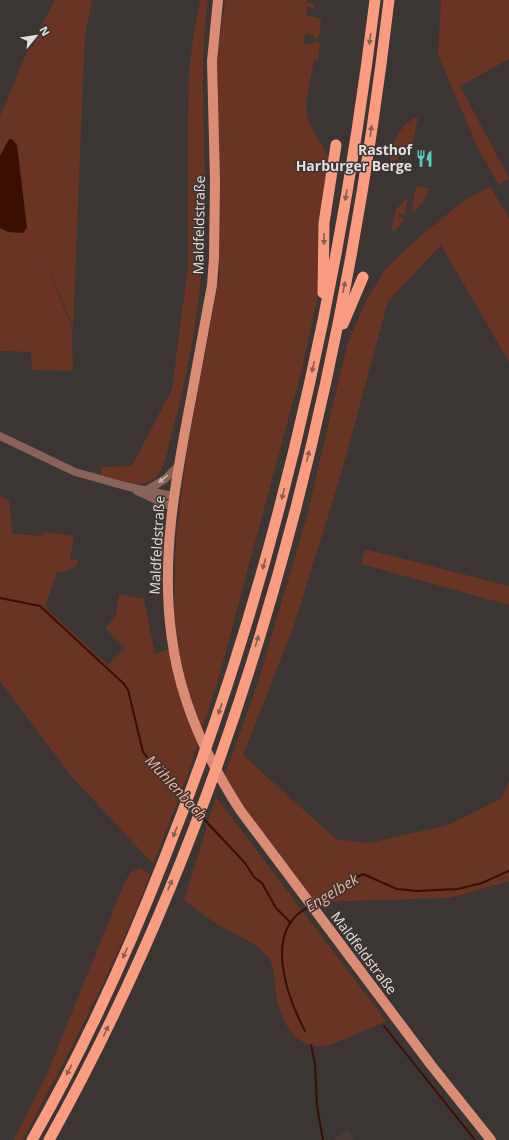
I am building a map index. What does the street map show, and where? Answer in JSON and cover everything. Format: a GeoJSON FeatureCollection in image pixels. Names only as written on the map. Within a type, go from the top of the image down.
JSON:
{"type":"FeatureCollection","features":[{"type":"Feature","properties":{"kind":"highway"},"geometry":{"type":"LineString","coordinates":[[32,1140],[73,1063],[141,918],[182,814],[232,672],[275,527],[322,329],[354,149],[374,0]]}},
{"type":"Feature","properties":{"kind":"highway"},"geometry":{"type":"LineString","coordinates":[[50,1140],[100,1042],[156,921],[223,748],[246,679],[292,521],[332,353],[367,163],[389,0]]}},
{"type":"Feature","properties":{"kind":"highway"},"geometry":{"type":"LineString","coordinates":[[322,329],[324,223],[336,145]]}},
{"type":"Feature","properties":{"kind":"highway"},"geometry":{"type":"LineString","coordinates":[[332,353],[351,302],[363,277]]}},
{"type":"Feature","properties":{"kind":"main road","name":"Maldfeldstraße"},"geometry":{"type":"LineString","coordinates":[[218,0],[212,61],[215,181],[214,258],[209,301],[178,466],[168,560],[169,613],[176,664],[189,707],[205,748],[224,786],[312,908],[491,1140]]}},
{"type":"Feature","properties":{"kind":"street"},"geometry":{"type":"LineString","coordinates":[[0,436],[75,472],[129,487],[147,490],[173,502]]}},
{"type":"Feature","properties":{"kind":"street"},"geometry":{"type":"LineString","coordinates":[[147,490],[165,479],[178,466]]}},
{"type":"Feature","properties":{"kind":"street"},"geometry":{"type":"LineString","coordinates":[[129,487],[162,504],[173,502]]}},
{"type":"Feature","properties":{"kind":"shaded area"},"geometry":{"type":"Polygon","coordinates":[[[55,0],[92,0],[85,34],[73,327],[37,241],[72,328],[73,371],[32,370],[31,352],[0,351],[0,116],[27,52],[55,0]]]}},
{"type":"Feature","properties":{"kind":"shaded area"},"geometry":{"type":"Polygon","coordinates":[[[200,0],[208,0],[203,54],[205,214],[199,294],[191,350],[180,403],[164,462],[158,475],[154,479],[142,484],[135,484],[101,475],[102,467],[132,466],[172,389],[188,266],[189,72],[200,0]]]}},
{"type":"Feature","properties":{"kind":"shaded area"},"geometry":{"type":"Polygon","coordinates":[[[225,0],[307,0],[307,2],[314,4],[314,8],[307,7],[306,15],[321,19],[319,39],[314,38],[314,35],[305,34],[304,44],[314,44],[314,41],[320,43],[318,59],[314,60],[308,91],[307,115],[311,127],[329,161],[318,295],[302,368],[221,669],[190,768],[153,864],[72,777],[0,681],[0,496],[9,501],[12,534],[43,536],[44,532],[74,536],[70,560],[78,560],[76,566],[64,572],[57,572],[45,607],[108,665],[125,648],[105,628],[116,616],[119,594],[144,599],[155,654],[179,645],[174,615],[176,537],[187,451],[219,278],[217,59],[225,0]]]}},
{"type":"Feature","properties":{"kind":"shaded area"},"geometry":{"type":"Polygon","coordinates":[[[441,0],[509,0],[509,59],[460,86],[509,178],[499,185],[478,149],[438,55],[441,0]]]}},
{"type":"Feature","properties":{"kind":"shaded area"},"geometry":{"type":"Polygon","coordinates":[[[416,117],[418,119],[412,145],[389,167],[391,152],[396,138],[404,126],[416,117]]]}},
{"type":"Feature","properties":{"kind":"shaded area"},"geometry":{"type":"Polygon","coordinates":[[[9,139],[12,139],[17,145],[27,228],[23,233],[8,232],[0,228],[0,156],[9,139]]]}},
{"type":"Feature","properties":{"kind":"shaded area"},"geometry":{"type":"Polygon","coordinates":[[[416,186],[429,188],[423,202],[414,212],[412,210],[416,186]]]}},
{"type":"Feature","properties":{"kind":"shaded area"},"geometry":{"type":"Polygon","coordinates":[[[490,186],[509,218],[509,362],[441,245],[388,301],[342,471],[294,625],[243,755],[336,839],[369,843],[448,825],[502,798],[509,781],[509,881],[450,898],[315,902],[236,800],[224,778],[258,682],[307,516],[347,345],[366,301],[384,271],[409,246],[462,202],[490,186]]]}},
{"type":"Feature","properties":{"kind":"shaded area"},"geometry":{"type":"Polygon","coordinates":[[[408,198],[405,215],[399,214],[399,217],[405,218],[395,231],[393,231],[391,229],[396,209],[408,198]]]}},
{"type":"Feature","properties":{"kind":"shaded area"},"geometry":{"type":"Polygon","coordinates":[[[365,549],[509,586],[509,605],[361,564],[365,549]]]}},
{"type":"Feature","properties":{"kind":"shaded area"},"geometry":{"type":"Polygon","coordinates":[[[216,797],[386,1021],[330,1045],[314,1046],[298,1039],[292,1033],[279,1009],[272,966],[269,958],[258,947],[222,927],[184,900],[216,797]]]}},
{"type":"Feature","properties":{"kind":"shaded area"},"geometry":{"type":"Polygon","coordinates":[[[141,868],[150,874],[137,908],[107,976],[23,1140],[14,1140],[48,1072],[124,883],[131,872],[141,868]]]}},
{"type":"Feature","properties":{"kind":"shaded area"},"geometry":{"type":"Polygon","coordinates":[[[348,1130],[354,1140],[333,1140],[348,1130]]]}},
{"type":"Feature","properties":{"kind":"waterway","name":"Mühlenbach"},"geometry":{"type":"LineString","coordinates":[[0,598],[40,606],[124,684],[128,690],[143,752],[157,770],[183,797]]}},
{"type":"Feature","properties":{"kind":"waterway","name":"Mühlenbach"},"geometry":{"type":"LineString","coordinates":[[201,816],[245,863],[254,877],[262,883],[276,908],[291,923]]}},
{"type":"Feature","properties":{"kind":"waterway","name":"Engelbek"},"geometry":{"type":"LineString","coordinates":[[314,905],[356,877],[363,874],[397,889],[417,891],[458,889],[482,883],[509,871]]}},
{"type":"Feature","properties":{"kind":"waterway","name":"Engelbek"},"geometry":{"type":"LineString","coordinates":[[305,1031],[291,1000],[286,983],[282,947],[286,931],[295,917],[309,907]]}},
{"type":"Feature","properties":{"kind":"waterway"},"geometry":{"type":"LineString","coordinates":[[384,1026],[475,1140]]}},
{"type":"Feature","properties":{"kind":"waterway","name":"Engelbek"},"geometry":{"type":"LineString","coordinates":[[311,1045],[315,1064],[317,1106],[323,1140]]}},
{"type":"Feature","properties":{"kind":"place","name":"Rasthof Harburger Berge"},"geometry":{"type":"Point","coordinates":[425,158]}}]}
